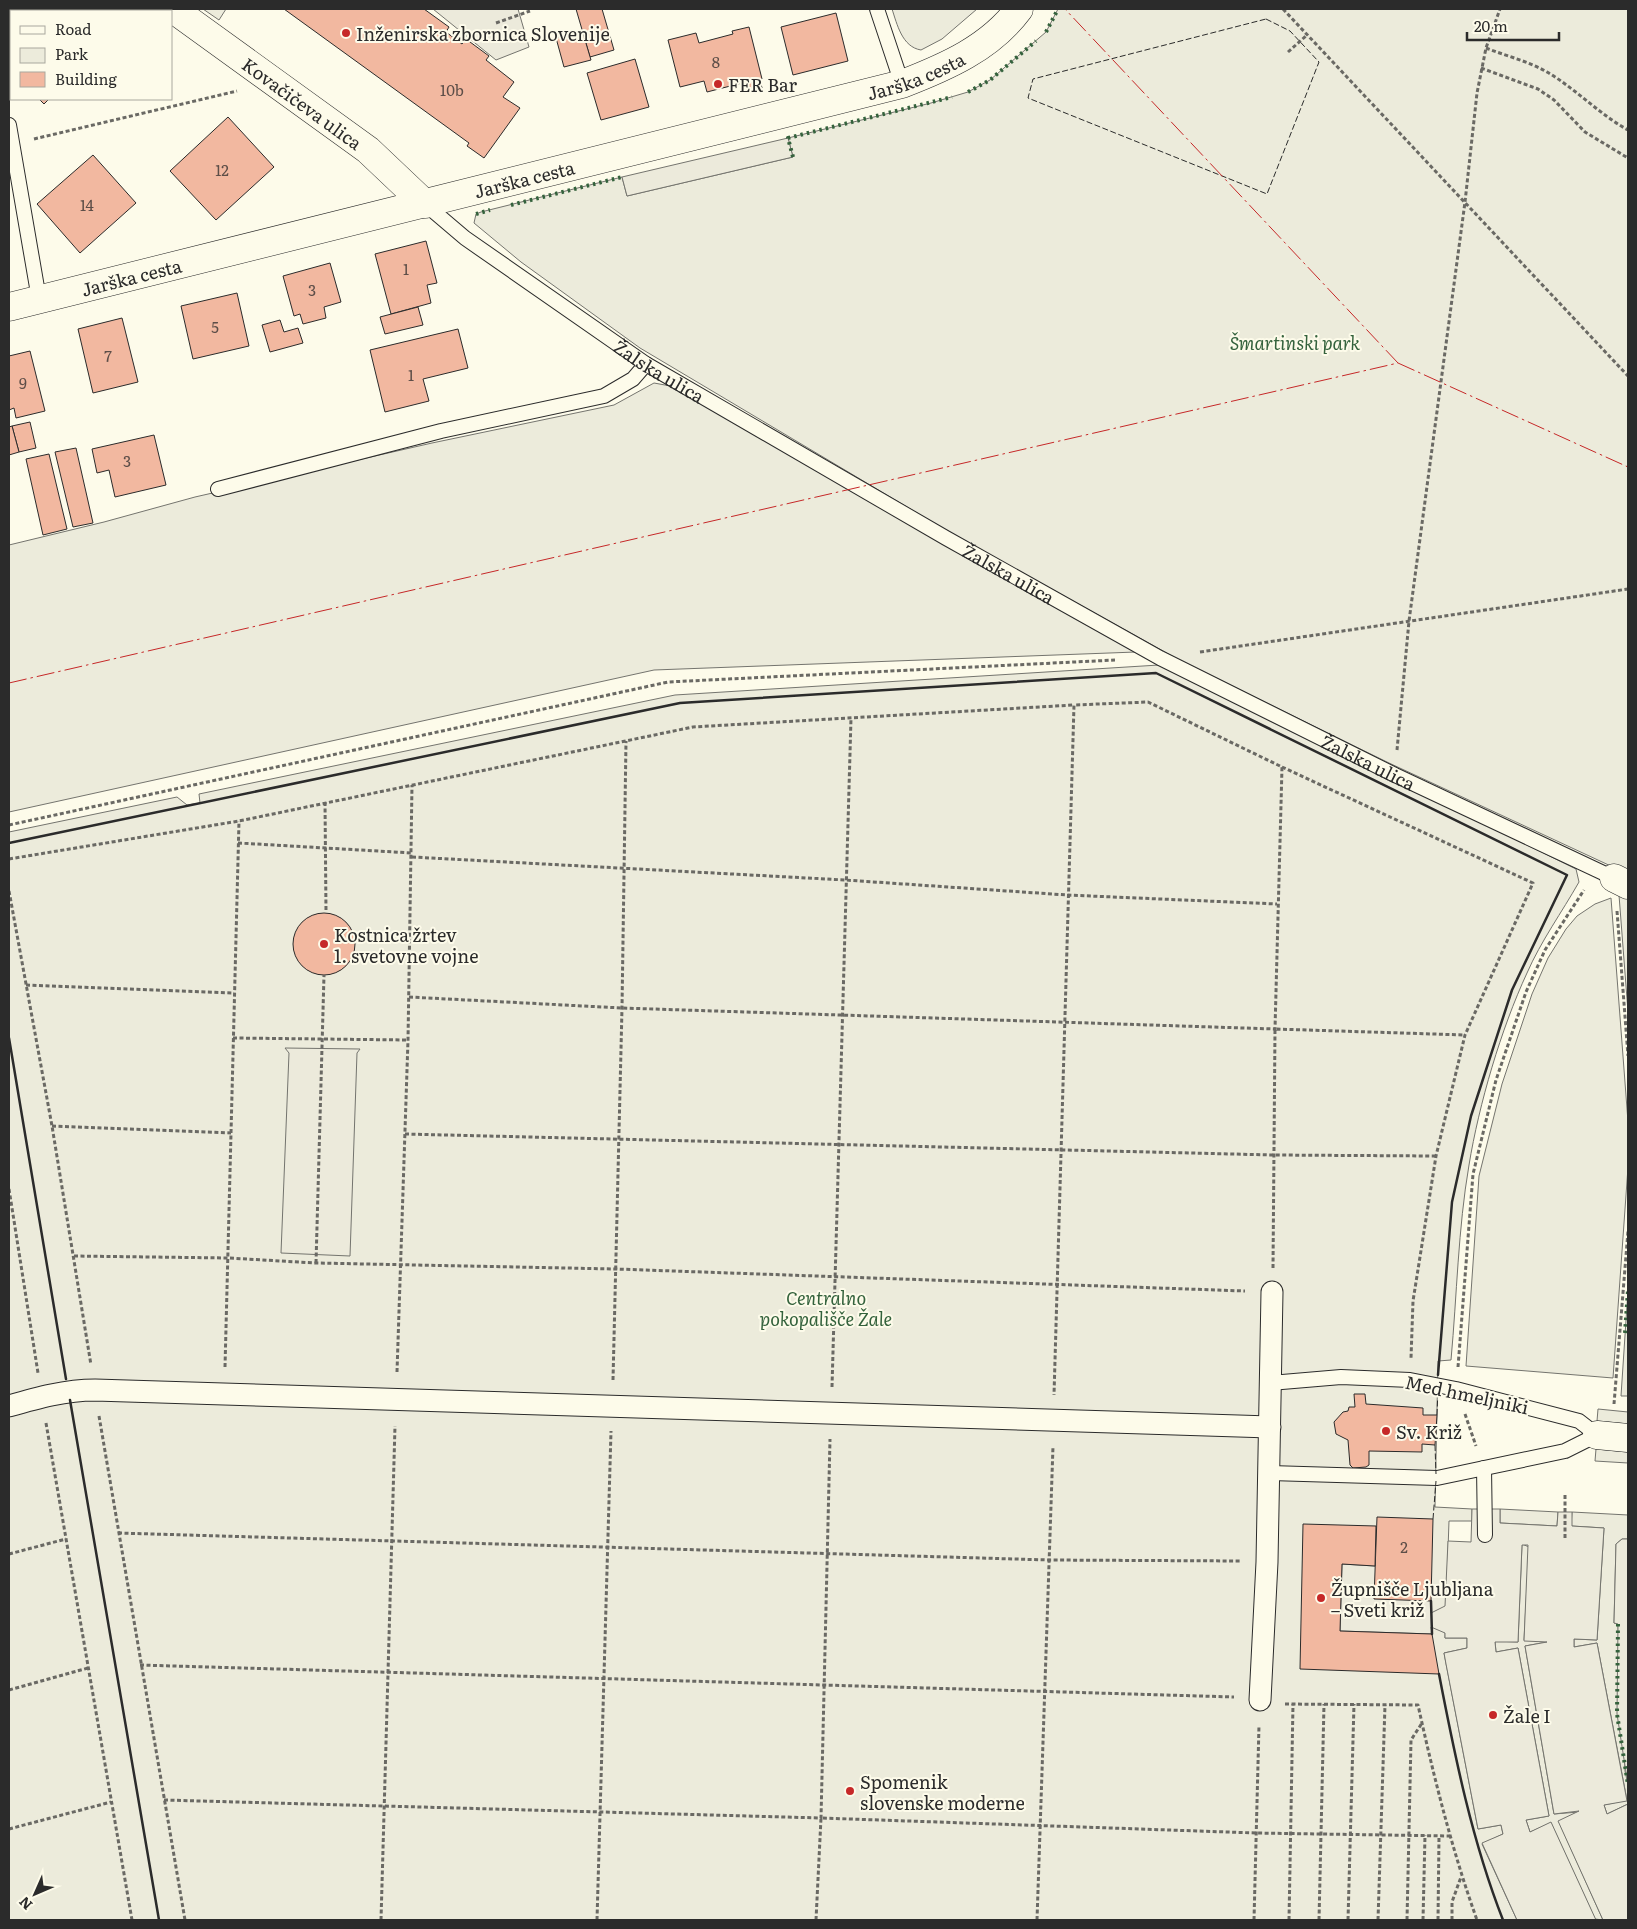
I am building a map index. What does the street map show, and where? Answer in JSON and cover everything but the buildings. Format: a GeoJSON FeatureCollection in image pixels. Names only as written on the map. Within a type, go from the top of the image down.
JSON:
{"type":"FeatureCollection","features":[{"type":"Feature","properties":{"kind":"street","name":"Kovačičeva ulica"},"geometry":{"type":"LineString","coordinates":[[174,9],[368,150],[424,204]]}},
{"type":"Feature","properties":{"kind":"street","name":"Jarška cesta"},"geometry":{"type":"LineString","coordinates":[[9,307],[902,84],[944,68],[978,48],[1001,29],[1019,9]]}},
{"type":"Feature","properties":{"kind":"street"},"geometry":{"type":"LineString","coordinates":[[1260,1700],[1267,1562],[1272,1292]]}},
{"type":"Feature","properties":{"kind":"street"},"geometry":{"type":"LineString","coordinates":[[9,1406],[41,1397],[80,1390],[95,1390],[1270,1427]]}},
{"type":"Feature","properties":{"kind":"street"},"geometry":{"type":"LineString","coordinates":[[1597,1435],[1628,1438]]}},
{"type":"Feature","properties":{"kind":"lane"},"geometry":{"type":"LineString","coordinates":[[877,9],[902,84]]}},
{"type":"Feature","properties":{"kind":"lane"},"geometry":{"type":"LineString","coordinates":[[9,125],[39,299]]}},
{"type":"Feature","properties":{"kind":"lane","name":"Žalska ulica"},"geometry":{"type":"LineString","coordinates":[[424,204],[465,238],[646,364],[1160,658],[1395,775],[1613,878]]}},
{"type":"Feature","properties":{"kind":"lane"},"geometry":{"type":"LineString","coordinates":[[218,489],[441,430],[604,396],[616,392],[634,379],[646,364]]}},
{"type":"Feature","properties":{"kind":"lane","name":"Med hmeljniki"},"geometry":{"type":"LineString","coordinates":[[1270,1382],[1341,1377],[1410,1380],[1456,1389],[1579,1421],[1597,1435]]}},
{"type":"Feature","properties":{"kind":"lane"},"geometry":{"type":"LineString","coordinates":[[1269,1473],[1436,1478],[1566,1451],[1597,1435]]}},
{"type":"Feature","properties":{"kind":"lane"},"geometry":{"type":"LineString","coordinates":[[1484,1468],[1485,1535]]}},
{"type":"Feature","properties":{"kind":"path"},"geometry":{"type":"LineString","coordinates":[[1283,9],[1628,376]]}},
{"type":"Feature","properties":{"kind":"path"},"geometry":{"type":"LineString","coordinates":[[1395,775],[1409,621],[1481,68],[1500,9]]}},
{"type":"Feature","properties":{"kind":"path"},"geometry":{"type":"LineString","coordinates":[[496,23],[530,11]]}},
{"type":"Feature","properties":{"kind":"path"},"geometry":{"type":"LineString","coordinates":[[1288,52],[1307,35]]}},
{"type":"Feature","properties":{"kind":"path"},"geometry":{"type":"LineString","coordinates":[[1486,48],[1549,73],[1604,115],[1628,130]]}},
{"type":"Feature","properties":{"kind":"path"},"geometry":{"type":"LineString","coordinates":[[1481,68],[1538,89],[1554,100],[1585,132],[1628,158]]}},
{"type":"Feature","properties":{"kind":"path"},"geometry":{"type":"LineString","coordinates":[[13,144],[274,82]]}},
{"type":"Feature","properties":{"kind":"path"},"geometry":{"type":"LineString","coordinates":[[9,825],[668,682],[1160,658],[1628,589]]}},
{"type":"Feature","properties":{"kind":"path"},"geometry":{"type":"LineString","coordinates":[[9,859],[239,821],[693,727],[1148,702],[1282,767],[1534,883],[1465,1035],[1436,1156],[1413,1301],[1410,1380]]}},
{"type":"Feature","properties":{"kind":"path"},"geometry":{"type":"LineString","coordinates":[[1037,1920],[1054,1420],[1063,1023],[1074,705]]}},
{"type":"Feature","properties":{"kind":"path"},"geometry":{"type":"LineString","coordinates":[[816,1920],[826,1684],[831,1414],[836,1277],[837,1146],[843,1014],[851,718]]}},
{"type":"Feature","properties":{"kind":"path"},"geometry":{"type":"LineString","coordinates":[[597,1920],[606,1546],[616,1269],[626,741]]}},
{"type":"Feature","properties":{"kind":"path"},"geometry":{"type":"LineString","coordinates":[[74,1256],[228,1258],[316,1263],[401,1263],[1057,1282],[1272,1292],[1276,904],[1282,767]]}},
{"type":"Feature","properties":{"kind":"path"},"geometry":{"type":"LineString","coordinates":[[381,1920],[408,1040],[412,785]]}},
{"type":"Feature","properties":{"kind":"path"},"geometry":{"type":"LineString","coordinates":[[325,802],[327,846],[326,912]]}},
{"type":"Feature","properties":{"kind":"path"},"geometry":{"type":"LineString","coordinates":[[224,1395],[239,821]]}},
{"type":"Feature","properties":{"kind":"path"},"geometry":{"type":"LineString","coordinates":[[238,843],[327,846],[412,853]]}},
{"type":"Feature","properties":{"kind":"path"},"geometry":{"type":"LineString","coordinates":[[412,857],[846,880],[1068,895],[1276,904]]}},
{"type":"Feature","properties":{"kind":"path"},"geometry":{"type":"LineString","coordinates":[[1613,878],[1628,1056]]}},
{"type":"Feature","properties":{"kind":"path"},"geometry":{"type":"LineString","coordinates":[[1484,1468],[1456,1389],[1472,1183],[1496,1080],[1526,992],[1545,950],[1613,878]]}},
{"type":"Feature","properties":{"kind":"path"},"geometry":{"type":"LineString","coordinates":[[9,891],[52,1126],[118,1533],[184,1920]]}},
{"type":"Feature","properties":{"kind":"path"},"geometry":{"type":"LineString","coordinates":[[316,1263],[324,975]]}},
{"type":"Feature","properties":{"kind":"path"},"geometry":{"type":"LineString","coordinates":[[26,986],[234,993]]}},
{"type":"Feature","properties":{"kind":"path"},"geometry":{"type":"LineString","coordinates":[[409,998],[622,1008],[1465,1035]]}},
{"type":"Feature","properties":{"kind":"path"},"geometry":{"type":"LineString","coordinates":[[233,1038],[408,1040]]}},
{"type":"Feature","properties":{"kind":"path"},"geometry":{"type":"LineString","coordinates":[[52,1126],[231,1133]]}},
{"type":"Feature","properties":{"kind":"path"},"geometry":{"type":"LineString","coordinates":[[405,1134],[837,1146],[1060,1148],[1273,1155],[1436,1156]]}},
{"type":"Feature","properties":{"kind":"path"},"geometry":{"type":"LineString","coordinates":[[9,1189],[41,1397],[132,1920]]}},
{"type":"Feature","properties":{"kind":"path"},"geometry":{"type":"LineString","coordinates":[[1614,1404],[1628,1231]]}},
{"type":"Feature","properties":{"kind":"path"},"geometry":{"type":"LineString","coordinates":[[1565,1495],[1565,1538]]}},
{"type":"Feature","properties":{"kind":"path"},"geometry":{"type":"LineString","coordinates":[[118,1533],[1049,1560],[1267,1562]]}},
{"type":"Feature","properties":{"kind":"path"},"geometry":{"type":"LineString","coordinates":[[9,1554],[66,1539]]}},
{"type":"Feature","properties":{"kind":"path"},"geometry":{"type":"LineString","coordinates":[[140,1665],[1250,1697],[1274,1704],[1418,1705],[1450,1836],[1461,1876],[1477,1920]]}},
{"type":"Feature","properties":{"kind":"path"},"geometry":{"type":"LineString","coordinates":[[9,1690],[88,1668]]}},
{"type":"Feature","properties":{"kind":"path"},"geometry":{"type":"LineString","coordinates":[[1254,1920],[1260,1700]]}},
{"type":"Feature","properties":{"kind":"path"},"geometry":{"type":"LineString","coordinates":[[1289,1920],[1293,1704]]}},
{"type":"Feature","properties":{"kind":"path"},"geometry":{"type":"LineString","coordinates":[[1319,1920],[1324,1704]]}},
{"type":"Feature","properties":{"kind":"path"},"geometry":{"type":"LineString","coordinates":[[1348,1920],[1354,1704]]}},
{"type":"Feature","properties":{"kind":"path"},"geometry":{"type":"LineString","coordinates":[[1378,1920],[1385,1705]]}},
{"type":"Feature","properties":{"kind":"path"},"geometry":{"type":"LineString","coordinates":[[1407,1920],[1412,1740],[1422,1722]]}},
{"type":"Feature","properties":{"kind":"path"},"geometry":{"type":"LineString","coordinates":[[164,1800],[1040,1824],[1256,1833],[1450,1836]]}},
{"type":"Feature","properties":{"kind":"path"},"geometry":{"type":"LineString","coordinates":[[9,1829],[111,1802]]}},
{"type":"Feature","properties":{"kind":"path"},"geometry":{"type":"LineString","coordinates":[[1423,1920],[1425,1835]]}},
{"type":"Feature","properties":{"kind":"path"},"geometry":{"type":"LineString","coordinates":[[1438,1920],[1440,1836]]}},
{"type":"Feature","properties":{"kind":"path"},"geometry":{"type":"LineString","coordinates":[[1452,1920],[1452,1902],[1461,1876]]}},
{"type":"Feature","properties":{"kind":"green space"},"geometry":{"type":"Polygon","coordinates":[[[203,9],[226,9],[219,20],[203,9]]]}},
{"type":"Feature","properties":{"kind":"green space"},"geometry":{"type":"Polygon","coordinates":[[[892,9],[977,9],[942,39],[921,50],[905,40],[898,28],[892,9]]]}},
{"type":"Feature","properties":{"kind":"green space","name":"Šmartinski park"},"geometry":{"type":"Polygon","coordinates":[[[1058,9],[1628,9],[1628,874],[1389,763],[1181,661],[954,535],[640,348],[521,262],[474,223],[476,214],[481,212],[622,177],[627,196],[793,157],[788,138],[931,103],[968,92],[990,80],[1046,32],[1058,9]]]}},
{"type":"Feature","properties":{"kind":"green space"},"geometry":{"type":"Polygon","coordinates":[[[654,383],[676,387],[1136,652],[654,670],[9,812],[9,545],[195,497],[432,443],[614,405],[654,383]]]}},
{"type":"Feature","properties":{"kind":"green space","name":"Centralno pokopališče Žale"},"geometry":{"type":"Polygon","coordinates":[[[1159,665],[1576,869],[1579,882],[1545,938],[1527,973],[1508,1018],[1492,1067],[1473,1142],[1465,1189],[1451,1360],[1438,1361],[1435,1507],[1472,1509],[1472,1521],[1449,1521],[1445,1638],[1467,1638],[1467,1648],[1444,1653],[1478,1829],[1501,1825],[1503,1834],[1482,1844],[1517,1920],[9,1920],[9,832],[177,797],[187,805],[200,803],[199,794],[675,695],[1159,665]]]}},
{"type":"Feature","properties":{"kind":"green space"},"geometry":{"type":"Polygon","coordinates":[[[1619,895],[1628,898],[1628,1012],[1619,895]]]}},
{"type":"Feature","properties":{"kind":"green space"},"geometry":{"type":"Polygon","coordinates":[[[1611,898],[1628,1122],[1628,1167],[1613,1378],[1466,1366],[1479,1176],[1502,1084],[1532,994],[1548,958],[1566,929],[1577,916],[1595,904],[1611,898]]]}},
{"type":"Feature","properties":{"kind":"green space"},"geometry":{"type":"Polygon","coordinates":[[[1628,1290],[1628,1396],[1621,1396],[1628,1290]]]}},
{"type":"Feature","properties":{"kind":"green space"},"geometry":{"type":"Polygon","coordinates":[[[1598,1409],[1628,1412],[1628,1424],[1597,1421],[1598,1409]]]}},
{"type":"Feature","properties":{"kind":"green space"},"geometry":{"type":"Polygon","coordinates":[[[1596,1449],[1628,1452],[1628,1463],[1595,1461],[1596,1449]]]}},
{"type":"Feature","properties":{"kind":"green space"},"geometry":{"type":"Polygon","coordinates":[[[1500,1509],[1558,1512],[1557,1526],[1500,1523],[1500,1509]]]}},
{"type":"Feature","properties":{"kind":"green space"},"geometry":{"type":"Polygon","coordinates":[[[1572,1512],[1628,1515],[1628,1539],[1622,1539],[1616,1544],[1614,1623],[1618,1624],[1628,1804],[1607,1814],[1604,1805],[1627,1800],[1597,1643],[1574,1647],[1574,1639],[1597,1640],[1604,1528],[1571,1526],[1572,1512]]]}},
{"type":"Feature","properties":{"kind":"green space"},"geometry":{"type":"Polygon","coordinates":[[[1522,1544],[1529,1547],[1524,1640],[1547,1642],[1525,1646],[1554,1814],[1579,1812],[1559,1822],[1603,1920],[1595,1919],[1551,1823],[1530,1832],[1526,1820],[1549,1816],[1518,1648],[1496,1652],[1495,1641],[1518,1642],[1522,1544]]]}},
{"type":"Feature","properties":{"kind":"shaded area"},"geometry":{"type":"Polygon","coordinates":[[[433,9],[518,9],[529,47],[496,60],[433,9]]]}},
{"type":"Feature","properties":{"kind":"shaded area"},"geometry":{"type":"Polygon","coordinates":[[[788,138],[793,157],[627,196],[622,177],[788,138]]]}},
{"type":"Feature","properties":{"kind":"shaded area"},"geometry":{"type":"Polygon","coordinates":[[[285,1048],[360,1049],[357,1053],[350,1256],[281,1253],[289,1053],[285,1048]]]}},
{"type":"Feature","properties":{"kind":"shaded area","name":"Žale I"},"geometry":{"type":"Polygon","coordinates":[[[1472,1509],[1500,1509],[1500,1523],[1557,1526],[1558,1512],[1572,1512],[1572,1526],[1604,1528],[1597,1640],[1574,1639],[1574,1647],[1597,1643],[1627,1801],[1604,1805],[1607,1814],[1628,1804],[1628,1920],[1603,1920],[1558,1821],[1579,1811],[1554,1814],[1525,1646],[1547,1642],[1524,1641],[1528,1545],[1522,1545],[1518,1642],[1495,1642],[1496,1652],[1518,1648],[1549,1816],[1526,1820],[1530,1832],[1551,1822],[1596,1920],[1517,1920],[1482,1843],[1503,1834],[1501,1825],[1478,1829],[1444,1653],[1467,1648],[1467,1638],[1445,1638],[1445,1633],[1431,1627],[1432,1634],[1340,1631],[1342,1564],[1375,1566],[1431,1601],[1431,1613],[1445,1606],[1448,1541],[1471,1542],[1472,1509]]]}},
{"type":"Feature","properties":{"kind":"shaded area"},"geometry":{"type":"Polygon","coordinates":[[[1622,1539],[1628,1539],[1628,1785],[1617,1714],[1618,1624],[1614,1623],[1616,1544],[1622,1539]]]}},
{"type":"Feature","properties":{"kind":"hedge"},"geometry":{"type":"LineString","coordinates":[[1046,32],[1058,9]]}},
{"type":"Feature","properties":{"kind":"hedge"},"geometry":{"type":"LineString","coordinates":[[968,92],[990,80],[1036,41]]}},
{"type":"Feature","properties":{"kind":"hedge"},"geometry":{"type":"LineString","coordinates":[[793,157],[788,138],[952,97]]}},
{"type":"Feature","properties":{"kind":"hedge"},"geometry":{"type":"LineString","coordinates":[[511,205],[622,177]]}},
{"type":"Feature","properties":{"kind":"hedge"},"geometry":{"type":"LineString","coordinates":[[476,214],[490,210]]}},
{"type":"Feature","properties":{"kind":"hedge"},"geometry":{"type":"LineString","coordinates":[[1625,1333],[1628,1290]]}},
{"type":"Feature","properties":{"kind":"hedge"},"geometry":{"type":"LineString","coordinates":[[1618,1624],[1617,1714],[1628,1785]]}},
{"type":"Feature","properties":{"kind":"fence"},"geometry":{"type":"LineString","coordinates":[[1266,19],[1290,31],[1319,62],[1267,194],[1028,98],[1033,79],[1266,19]]}},
{"type":"Feature","properties":{"kind":"fence"},"geometry":{"type":"LineString","coordinates":[[1437,1415],[1438,1388]]}},
{"type":"Feature","properties":{"kind":"fence"},"geometry":{"type":"LineString","coordinates":[[1435,1445],[1436,1474]]}},
{"type":"Feature","properties":{"kind":"fence"},"geometry":{"type":"LineString","coordinates":[[1433,1519],[1436,1481]]}},
{"type":"Feature","properties":{"kind":"wall"},"geometry":{"type":"LineString","coordinates":[[9,843],[680,703],[1156,673],[1567,875],[1512,990],[1471,1116],[1452,1202],[1438,1375]]}},
{"type":"Feature","properties":{"kind":"wall"},"geometry":{"type":"LineString","coordinates":[[9,1038],[66,1379]]}},
{"type":"Feature","properties":{"kind":"wall"},"geometry":{"type":"LineString","coordinates":[[70,1400],[159,1920]]}},
{"type":"Feature","properties":{"kind":"wall"},"geometry":{"type":"LineString","coordinates":[[1431,1601],[1432,1634]]}},
{"type":"Feature","properties":{"kind":"wall"},"geometry":{"type":"LineString","coordinates":[[1439,1674],[1473,1829],[1503,1920]]}},
{"type":"Feature","properties":{"kind":"power"},"geometry":{"type":"LineString","coordinates":[[9,683],[1398,363],[1065,9]]}},
{"type":"Feature","properties":{"kind":"power"},"geometry":{"type":"LineString","coordinates":[[1398,363],[1628,467]]}},
{"type":"Feature","properties":{"kind":"place","name":"Inženirska zbornica Slovenije"},"geometry":{"type":"Point","coordinates":[346,33]}},
{"type":"Feature","properties":{"kind":"place","name":"FER Bar"},"geometry":{"type":"Point","coordinates":[718,84]}},
{"type":"Feature","properties":{"kind":"place","name":"Kostnica žrtev 1. svetovne vojne"},"geometry":{"type":"Point","coordinates":[324,944]}},
{"type":"Feature","properties":{"kind":"place","name":"Sv. Križ"},"geometry":{"type":"Point","coordinates":[1386,1431]}},
{"type":"Feature","properties":{"kind":"place","name":"Župnišče Ljubljana – Sveti križ"},"geometry":{"type":"Point","coordinates":[1321,1598]}},
{"type":"Feature","properties":{"kind":"place","name":"Žale I"},"geometry":{"type":"Point","coordinates":[1493,1715]}},
{"type":"Feature","properties":{"kind":"place","name":"Spomenik slovenske moderne"},"geometry":{"type":"Point","coordinates":[850,1791]}}]}
